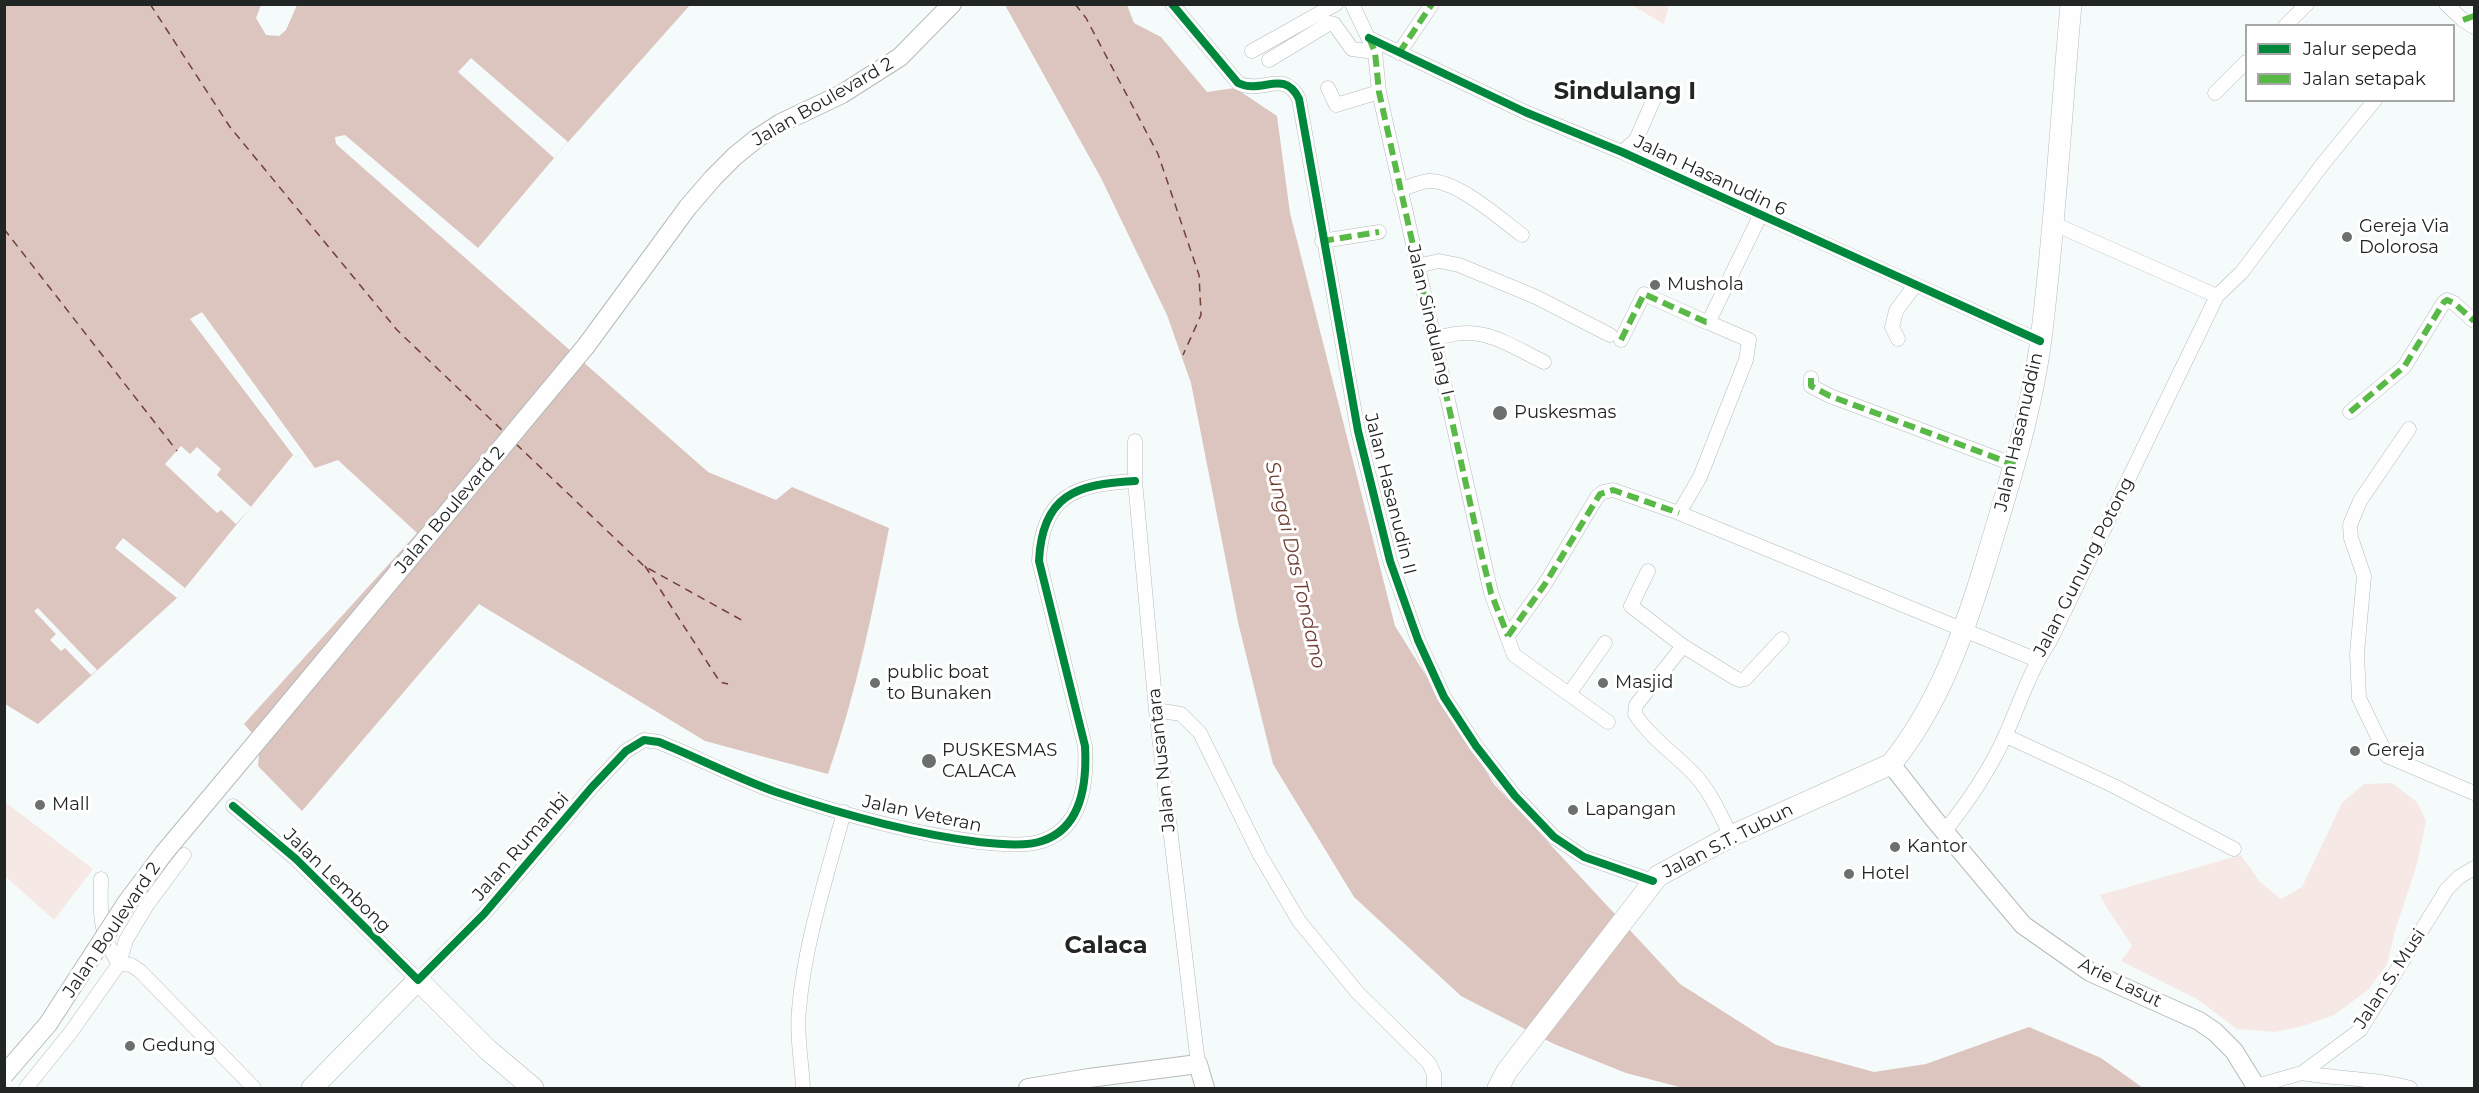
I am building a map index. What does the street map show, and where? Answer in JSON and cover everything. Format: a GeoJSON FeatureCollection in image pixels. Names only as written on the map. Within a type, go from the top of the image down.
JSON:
{"type":"FeatureCollection","features":[{"type":"Feature","properties":{"kind":"highway","name":"Jalan Hasanuddin"},"geometry":{"type":"LineString","coordinates":[[1891,764],[1905,747],[1924,716],[1964,630],[2015,465],[2040,341],[2071,4]]}},
{"type":"Feature","properties":{"kind":"highway","name":"Jalan S.T. Tubun"},"geometry":{"type":"LineString","coordinates":[[1503,1080],[1653,881],[1731,836],[1891,764]]}},
{"type":"Feature","properties":{"kind":"highway","name":"Jalan Rumanbi"},"geometry":{"type":"LineString","coordinates":[[315,1088],[418,980]]}},
{"type":"Feature","properties":{"kind":"highway","name":"Jalan Lembong"},"geometry":{"type":"LineString","coordinates":[[418,980],[488,1050],[533,1089]]}},
{"type":"Feature","properties":{"kind":"main road","name":"Jalan Boulevard 2"},"geometry":{"type":"LineString","coordinates":[[4,1075],[48,1024],[127,902],[164,853],[586,346],[700,192],[735,156],[756,139],[782,123],[842,94],[900,57],[952,4]]}},
{"type":"Feature","properties":{"kind":"main road","name":"Arie Lasut"},"geometry":{"type":"LineString","coordinates":[[1891,764],[1944,832],[2023,925],[2090,972],[2199,1021],[2215,1032],[2234,1051],[2256,1087]]}},
{"type":"Feature","properties":{"kind":"main road"},"geometry":{"type":"LineString","coordinates":[[1028,1089],[1089,1078],[1198,1064],[1205,1089]]}},
{"type":"Feature","properties":{"kind":"street","name":"Jalan Hasanudin II"},"geometry":{"type":"LineString","coordinates":[[1172,4],[1238,83],[1247,87],[1281,83],[1291,86],[1299,99],[1322,241],[1358,432],[1390,561],[1418,640],[1444,697],[1460,724],[1497,773],[1554,837],[1568,848],[1584,856],[1653,881]]}},
{"type":"Feature","properties":{"kind":"street"},"geometry":{"type":"LineString","coordinates":[[1252,51],[1336,4]]}},
{"type":"Feature","properties":{"kind":"street","name":"Jalan Sindulang I"},"geometry":{"type":"LineString","coordinates":[[1352,4],[1375,52],[1379,92],[1400,190],[1491,593],[1514,655],[1608,722]]}},
{"type":"Feature","properties":{"kind":"street"},"geometry":{"type":"LineString","coordinates":[[1399,53],[1432,4]]}},
{"type":"Feature","properties":{"kind":"street"},"geometry":{"type":"LineString","coordinates":[[2287,24],[2307,4]]}},
{"type":"Feature","properties":{"kind":"street"},"geometry":{"type":"LineString","coordinates":[[2446,4],[2466,23]]}},
{"type":"Feature","properties":{"kind":"street"},"geometry":{"type":"LineString","coordinates":[[1269,60],[1330,22],[1334,24],[1352,49],[1375,52]]}},
{"type":"Feature","properties":{"kind":"street","name":"Jalan Hasanudin 6"},"geometry":{"type":"LineString","coordinates":[[1369,38],[1525,112],[1622,153],[2040,341]]}},
{"type":"Feature","properties":{"kind":"street"},"geometry":{"type":"LineString","coordinates":[[2215,93],[2245,64]]}},
{"type":"Feature","properties":{"kind":"street"},"geometry":{"type":"LineString","coordinates":[[1328,88],[1336,105],[1379,92]]}},
{"type":"Feature","properties":{"kind":"street"},"geometry":{"type":"LineString","coordinates":[[1622,153],[1636,140],[1656,94]]}},
{"type":"Feature","properties":{"kind":"street","name":"Jalan Gunung Potong"},"geometry":{"type":"LineString","coordinates":[[1944,832],[1974,794],[2006,736],[2037,660],[2050,641],[2217,296],[2242,272],[2322,165],[2373,102]]}},
{"type":"Feature","properties":{"kind":"street"},"geometry":{"type":"LineString","coordinates":[[1400,190],[1426,181],[1441,182],[1455,188],[1522,235]]}},
{"type":"Feature","properties":{"kind":"street"},"geometry":{"type":"LineString","coordinates":[[1711,322],[1712,315],[1760,216]]}},
{"type":"Feature","properties":{"kind":"street"},"geometry":{"type":"LineString","coordinates":[[2052,223],[2217,296]]}},
{"type":"Feature","properties":{"kind":"street"},"geometry":{"type":"LineString","coordinates":[[1322,241],[1379,232]]}},
{"type":"Feature","properties":{"kind":"street"},"geometry":{"type":"LineString","coordinates":[[1417,266],[1439,261],[1459,265],[1536,297],[1615,337],[1644,294],[1747,339],[1749,342],[1746,360],[1733,399],[1700,477],[1679,513]]}},
{"type":"Feature","properties":{"kind":"street"},"geometry":{"type":"LineString","coordinates":[[1898,339],[1892,327],[1896,311],[1915,285]]}},
{"type":"Feature","properties":{"kind":"street"},"geometry":{"type":"LineString","coordinates":[[2350,412],[2404,367],[2444,302],[2447,300],[2454,303],[2475,321]]}},
{"type":"Feature","properties":{"kind":"street"},"geometry":{"type":"LineString","coordinates":[[1435,339],[1451,333],[1468,331],[1483,334],[1544,362]]}},
{"type":"Feature","properties":{"kind":"street"},"geometry":{"type":"LineString","coordinates":[[1811,378],[1813,389],[2015,465]]}},
{"type":"Feature","properties":{"kind":"street"},"geometry":{"type":"LineString","coordinates":[[2409,429],[2360,501],[2350,525],[2350,538],[2364,576],[2357,654],[2359,698],[2387,756],[2475,793]]}},
{"type":"Feature","properties":{"kind":"street","name":"Jalan Nusantara"},"geometry":{"type":"LineString","coordinates":[[1135,448],[1135,481],[1156,710],[1198,1064]]}},
{"type":"Feature","properties":{"kind":"street","name":"Jalan Veteran"},"geometry":{"type":"LineString","coordinates":[[650,740],[775,791],[844,812],[953,839],[1002,844],[1041,842],[1061,831],[1078,809],[1085,786],[1085,746],[1040,561],[1040,539],[1050,516],[1063,500],[1079,489],[1135,481]]}},
{"type":"Feature","properties":{"kind":"street"},"geometry":{"type":"LineString","coordinates":[[1508,636],[1545,584],[1600,494],[1613,490],[1679,513],[2037,660]]}},
{"type":"Feature","properties":{"kind":"street"},"geometry":{"type":"LineString","coordinates":[[1648,571],[1631,606],[1683,646],[1740,680],[1746,678],[1782,639]]}},
{"type":"Feature","properties":{"kind":"street"},"geometry":{"type":"LineString","coordinates":[[1569,694],[1605,643]]}},
{"type":"Feature","properties":{"kind":"street"},"geometry":{"type":"LineString","coordinates":[[1683,646],[1636,705],[1635,714],[1659,742],[1693,773],[1712,798],[1731,836]]}},
{"type":"Feature","properties":{"kind":"street"},"geometry":{"type":"LineString","coordinates":[[1156,710],[1181,714],[1200,733],[1260,855],[1299,921],[1357,992],[1429,1064],[1434,1074],[1434,1089]]}},
{"type":"Feature","properties":{"kind":"street"},"geometry":{"type":"LineString","coordinates":[[2006,736],[2114,786],[2234,849]]}},
{"type":"Feature","properties":{"kind":"street","name":"Jalan Rumanbi"},"geometry":{"type":"LineString","coordinates":[[418,980],[484,914],[592,787],[626,751],[637,742],[650,740]]}},
{"type":"Feature","properties":{"kind":"street","name":"Jalan Lembong"},"geometry":{"type":"LineString","coordinates":[[233,806],[296,860],[418,980]]}},
{"type":"Feature","properties":{"kind":"street"},"geometry":{"type":"LineString","coordinates":[[803,1089],[798,1012],[802,983],[821,897],[844,812]]}},
{"type":"Feature","properties":{"kind":"street"},"geometry":{"type":"LineString","coordinates":[[26,1089],[72,1032],[119,964],[126,940],[147,905],[184,855]]}},
{"type":"Feature","properties":{"kind":"street","name":"Jalan S. Musi"},"geometry":{"type":"LineString","coordinates":[[2256,1087],[2301,1073],[2360,1030],[2447,889],[2459,877],[2475,868]]}},
{"type":"Feature","properties":{"kind":"street"},"geometry":{"type":"LineString","coordinates":[[101,879],[100,920],[109,948],[119,964]]}},
{"type":"Feature","properties":{"kind":"street"},"geometry":{"type":"LineString","coordinates":[[119,964],[131,965],[140,971],[254,1089]]}},
{"type":"Feature","properties":{"kind":"street"},"geometry":{"type":"LineString","coordinates":[[2301,1073],[2347,1080],[2389,1082],[2410,1089]]}},
{"type":"Feature","properties":{"kind":"shaded area"},"geometry":{"type":"Polygon","coordinates":[[[1669,5],[1664,24],[1633,6],[1669,5]]]}},
{"type":"Feature","properties":{"kind":"shaded area"},"geometry":{"type":"Polygon","coordinates":[[[2392,783],[2417,802],[2426,821],[2417,864],[2395,931],[2387,964],[2368,990],[2334,1015],[2303,1026],[2275,1032],[2237,1029],[2197,999],[2121,961],[2132,946],[2100,895],[2241,855],[2260,882],[2281,899],[2302,887],[2342,803],[2364,784],[2392,783]]]}},
{"type":"Feature","properties":{"kind":"shaded area"},"geometry":{"type":"Polygon","coordinates":[[[4,801],[93,869],[54,920],[5,876],[4,801]]]}},
{"type":"Feature","properties":{"kind":"water"},"geometry":{"type":"Polygon","coordinates":[[[5,5],[261,5],[256,18],[266,35],[279,36],[286,30],[297,5],[690,5],[554,158],[478,248],[345,135],[335,137],[336,144],[708,472],[776,500],[792,487],[889,528],[855,683],[828,774],[705,741],[479,604],[302,811],[258,766],[260,742],[244,724],[417,533],[338,460],[315,468],[293,455],[177,598],[38,724],[5,704],[5,5]]]}},
{"type":"Feature","properties":{"kind":"water","name":"Sungai Das Tondano"},"geometry":{"type":"Polygon","coordinates":[[[1005,5],[1127,5],[1134,23],[1161,37],[1207,92],[1235,88],[1277,116],[1290,213],[1395,626],[1494,784],[1680,984],[1776,1045],[1874,1072],[1926,1064],[2029,1027],[2101,1058],[2143,1088],[1683,1088],[1626,1073],[1554,1044],[1461,996],[1354,897],[1273,764],[1238,622],[1191,383],[1167,315],[1101,178],[1005,5]]]}},
{"type":"Feature","properties":{"kind":"pier"},"geometry":{"type":"Polygon","coordinates":[[[471,58],[568,142],[554,158],[458,72],[471,58]]]}},
{"type":"Feature","properties":{"kind":"pier"},"geometry":{"type":"Polygon","coordinates":[[[202,312],[315,468],[293,455],[190,319],[202,312]]]}},
{"type":"Feature","properties":{"kind":"pier"},"geometry":{"type":"Polygon","coordinates":[[[181,446],[190,454],[197,447],[221,469],[217,475],[251,507],[236,524],[221,510],[217,513],[165,464],[181,446]]]}},
{"type":"Feature","properties":{"kind":"pier"},"geometry":{"type":"Polygon","coordinates":[[[123,538],[185,588],[177,598],[115,548],[123,538]]]}},
{"type":"Feature","properties":{"kind":"pier"},"geometry":{"type":"Polygon","coordinates":[[[38,608],[97,670],[91,675],[65,648],[61,651],[50,640],[56,634],[34,611],[38,608]]]}},
{"type":"Feature","properties":{"kind":"ferry route"},"geometry":{"type":"LineString","coordinates":[[150,4],[230,127],[397,330],[504,432]]}},
{"type":"Feature","properties":{"kind":"ferry route"},"geometry":{"type":"LineString","coordinates":[[1075,4],[1086,18],[1158,154],[1199,275],[1201,315],[1183,355]]}},
{"type":"Feature","properties":{"kind":"ferry route"},"geometry":{"type":"LineString","coordinates":[[4,229],[177,451]]}},
{"type":"Feature","properties":{"kind":"ferry route"},"geometry":{"type":"LineString","coordinates":[[516,444],[644,566],[745,622]]}},
{"type":"Feature","properties":{"kind":"ferry route"},"geometry":{"type":"LineString","coordinates":[[645,566],[720,682],[728,684]]}},
{"type":"Feature","properties":{"kind":"marked path"},"geometry":{"type":"LineString","coordinates":[[1399,53],[1432,4]]}},
{"type":"Feature","properties":{"kind":"marked path"},"geometry":{"type":"LineString","coordinates":[[2463,20],[2474,16]]}},
{"type":"Feature","properties":{"kind":"marked path"},"geometry":{"type":"LineString","coordinates":[[1369,38],[1375,52],[1379,92],[1481,552],[1491,593],[1508,636]]}},
{"type":"Feature","properties":{"kind":"marked path"},"geometry":{"type":"LineString","coordinates":[[1322,241],[1379,232]]}},
{"type":"Feature","properties":{"kind":"marked path"},"geometry":{"type":"LineString","coordinates":[[1621,340],[1644,294],[1706,322],[1711,322]]}},
{"type":"Feature","properties":{"kind":"marked path"},"geometry":{"type":"LineString","coordinates":[[2350,412],[2404,367],[2444,302],[2447,300],[2454,303],[2474,321]]}},
{"type":"Feature","properties":{"kind":"marked path"},"geometry":{"type":"LineString","coordinates":[[1811,378],[1811,386],[1830,396],[2015,465]]}},
{"type":"Feature","properties":{"kind":"marked path"},"geometry":{"type":"LineString","coordinates":[[1508,636],[1545,584],[1600,494],[1613,490],[1679,513]]}},
{"type":"Feature","properties":{"kind":"cycle path"},"geometry":{"type":"LineString","coordinates":[[1172,4],[1238,83],[1247,86],[1279,83],[1287,85],[1299,99],[1358,431],[1390,561],[1418,640],[1444,697],[1476,746],[1515,796],[1554,837],[1584,857],[1653,881]]}},
{"type":"Feature","properties":{"kind":"cycle path"},"geometry":{"type":"LineString","coordinates":[[1369,38],[1525,112],[1622,152],[2040,341]]}},
{"type":"Feature","properties":{"kind":"cycle path"},"geometry":{"type":"LineString","coordinates":[[233,806],[296,859],[418,980],[484,914],[592,787],[626,751],[644,740],[659,742],[776,792],[877,822],[979,842],[1020,844],[1042,841],[1055,835],[1074,815],[1085,774],[1085,746],[1039,561],[1042,539],[1047,521],[1055,507],[1066,497],[1096,485],[1135,481]]}},
{"type":"Feature","properties":{"kind":"place","name":"Gereja Via Dolorosa"},"geometry":{"type":"Point","coordinates":[2347,237]}},
{"type":"Feature","properties":{"kind":"place","name":"Mushola"},"geometry":{"type":"Point","coordinates":[1655,285]}},
{"type":"Feature","properties":{"kind":"place","name":"Puskesmas"},"geometry":{"type":"Point","coordinates":[1500,413]}},
{"type":"Feature","properties":{"kind":"place","name":"public boat to Bunaken"},"geometry":{"type":"Point","coordinates":[875,683]}},
{"type":"Feature","properties":{"kind":"place","name":"Masjid"},"geometry":{"type":"Point","coordinates":[1603,683]}},
{"type":"Feature","properties":{"kind":"place","name":"Gereja"},"geometry":{"type":"Point","coordinates":[2355,751]}},
{"type":"Feature","properties":{"kind":"place","name":"PUSKESMAS CALACA"},"geometry":{"type":"Point","coordinates":[929,761]}},
{"type":"Feature","properties":{"kind":"place","name":"Mall"},"geometry":{"type":"Point","coordinates":[40,805]}},
{"type":"Feature","properties":{"kind":"place","name":"Lapangan"},"geometry":{"type":"Point","coordinates":[1573,810]}},
{"type":"Feature","properties":{"kind":"place","name":"Kantor"},"geometry":{"type":"Point","coordinates":[1895,847]}},
{"type":"Feature","properties":{"kind":"place","name":"Hotel"},"geometry":{"type":"Point","coordinates":[1849,874]}},
{"type":"Feature","properties":{"kind":"place","name":"Gedung"},"geometry":{"type":"Point","coordinates":[130,1046]}},
{"type":"Feature","properties":{"kind":"district","name":"Sindulang I"},"geometry":{"type":"Point","coordinates":[1625,92]}},
{"type":"Feature","properties":{"kind":"district","name":"Calaca"},"geometry":{"type":"Point","coordinates":[1106,946]}}]}
